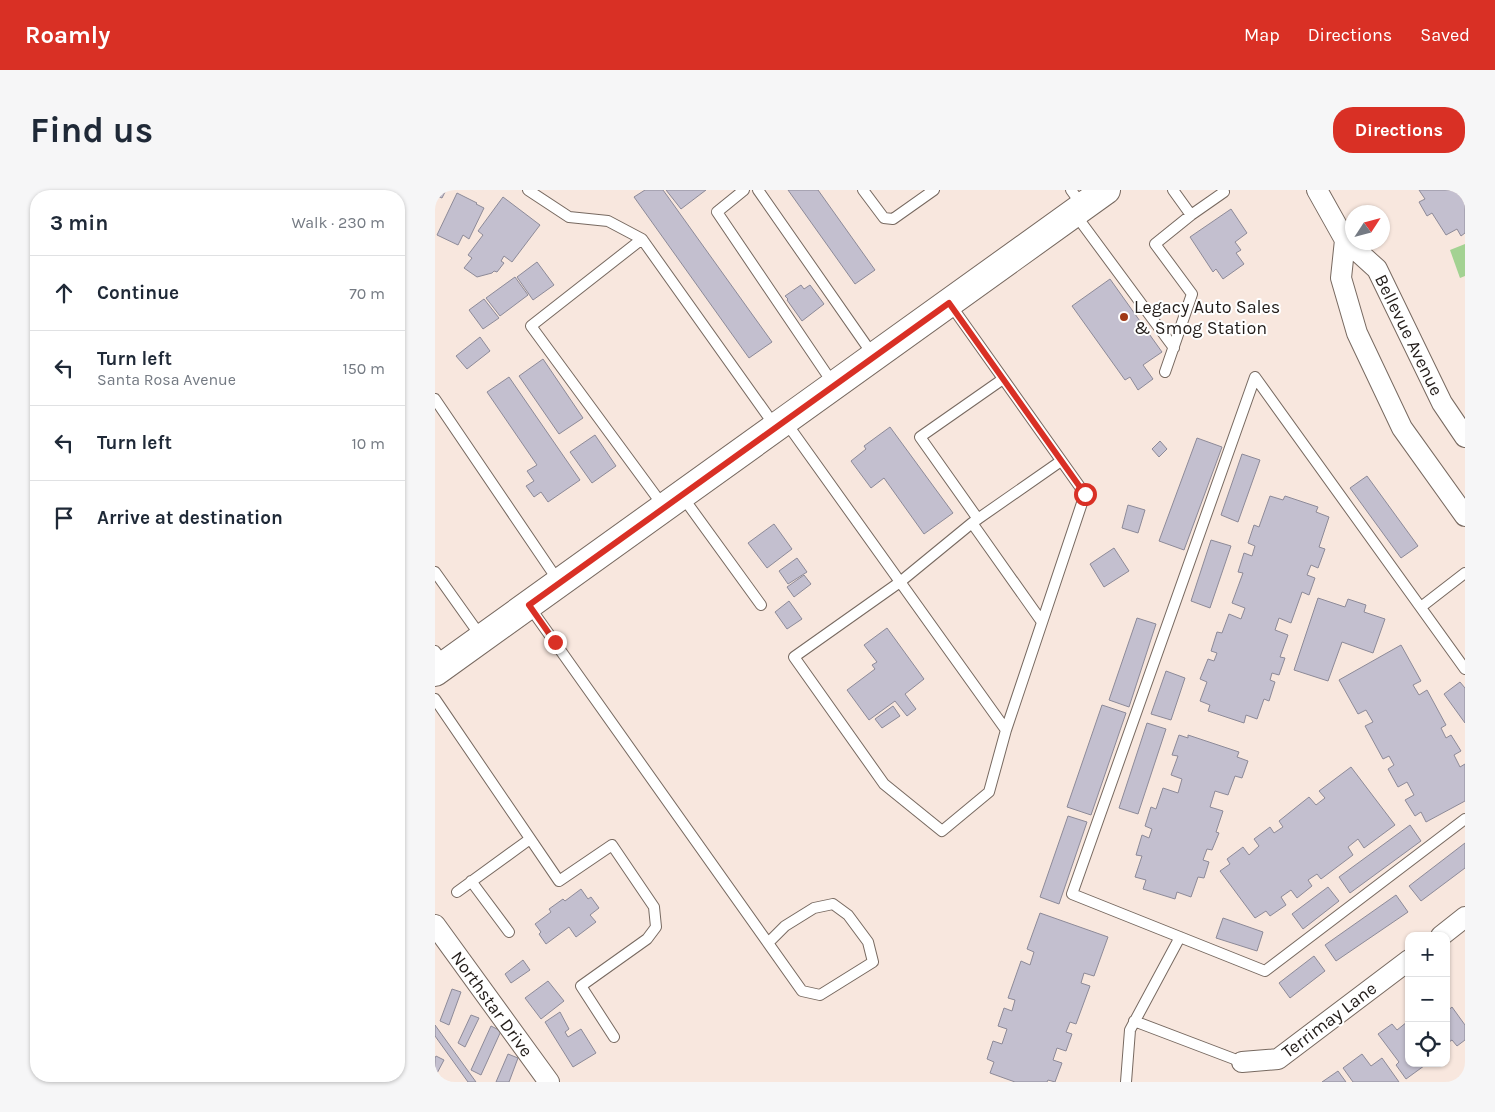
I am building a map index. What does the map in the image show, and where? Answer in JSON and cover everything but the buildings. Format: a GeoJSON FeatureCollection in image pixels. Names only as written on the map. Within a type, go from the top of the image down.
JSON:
{"type":"FeatureCollection","features":[{"type":"Feature","properties":{"kind":"main road"},"geometry":{"type":"LineString","coordinates":[[439,663],[482,639],[835,386],[949,303],[1076,203],[1107,190]]}},
{"type":"Feature","properties":{"kind":"street","name":"Bellevue Avenue"},"geometry":{"type":"LineString","coordinates":[[1317,190],[1345,240]]}},
{"type":"Feature","properties":{"kind":"street"},"geometry":{"type":"LineString","coordinates":[[1345,240],[1341,278],[1357,333],[1402,428],[1465,516]]}},
{"type":"Feature","properties":{"kind":"street","name":"Bellevue Avenue"},"geometry":{"type":"LineString","coordinates":[[1356,250],[1377,269],[1442,403],[1465,437]]}},
{"type":"Feature","properties":{"kind":"street"},"geometry":{"type":"LineString","coordinates":[[1446,932],[1465,917]]}},
{"type":"Feature","properties":{"kind":"street","name":"Northstar Drive"},"geometry":{"type":"LineString","coordinates":[[435,925],[549,1082]]}},
{"type":"Feature","properties":{"kind":"street","name":"Terrimay Lane"},"geometry":{"type":"LineString","coordinates":[[1242,1062],[1278,1059],[1405,963]]}},
{"type":"Feature","properties":{"kind":"lane"},"geometry":{"type":"LineString","coordinates":[[528,190],[569,217],[608,221],[642,239],[900,582],[1006,730]]}},
{"type":"Feature","properties":{"kind":"lane"},"geometry":{"type":"LineString","coordinates":[[744,190],[717,212],[835,386]]}},
{"type":"Feature","properties":{"kind":"lane"},"geometry":{"type":"LineString","coordinates":[[758,190],[874,357]]}},
{"type":"Feature","properties":{"kind":"lane"},"geometry":{"type":"LineString","coordinates":[[863,190],[884,218],[893,219],[934,190]]}},
{"type":"Feature","properties":{"kind":"lane"},"geometry":{"type":"LineString","coordinates":[[1173,190],[1191,215]]}},
{"type":"Feature","properties":{"kind":"lane"},"geometry":{"type":"LineString","coordinates":[[1165,372],[1192,294],[1155,244],[1224,192]]}},
{"type":"Feature","properties":{"kind":"lane"},"geometry":{"type":"LineString","coordinates":[[1076,203],[1174,348]]}},
{"type":"Feature","properties":{"kind":"lane"},"geometry":{"type":"LineString","coordinates":[[642,239],[531,326],[673,502],[761,605]]}},
{"type":"Feature","properties":{"kind":"lane"},"geometry":{"type":"LineString","coordinates":[[949,303],[1085,494],[1006,730],[989,792],[943,831],[884,784],[794,657],[900,582],[975,521],[1061,461]]}},
{"type":"Feature","properties":{"kind":"lane"},"geometry":{"type":"LineString","coordinates":[[1465,669],[1255,377],[1072,894],[1265,971],[1465,819]]}},
{"type":"Feature","properties":{"kind":"lane"},"geometry":{"type":"LineString","coordinates":[[1003,379],[920,437],[1042,622]]}},
{"type":"Feature","properties":{"kind":"lane"},"geometry":{"type":"LineString","coordinates":[[435,399],[559,583]]}},
{"type":"Feature","properties":{"kind":"lane"},"geometry":{"type":"LineString","coordinates":[[435,572],[482,639]]}},
{"type":"Feature","properties":{"kind":"lane"},"geometry":{"type":"LineString","coordinates":[[1421,607],[1465,573]]}},
{"type":"Feature","properties":{"kind":"lane"},"geometry":{"type":"LineString","coordinates":[[529,605],[801,991],[820,995],[873,962],[868,942],[848,915],[833,904],[815,908],[785,926],[768,943]]}},
{"type":"Feature","properties":{"kind":"lane"},"geometry":{"type":"LineString","coordinates":[[435,699],[559,881],[612,845],[654,907],[656,927],[647,939],[581,986],[614,1037]]}},
{"type":"Feature","properties":{"kind":"lane"},"geometry":{"type":"LineString","coordinates":[[457,892],[530,839]]}},
{"type":"Feature","properties":{"kind":"lane"},"geometry":{"type":"LineString","coordinates":[[471,881],[509,932]]}},
{"type":"Feature","properties":{"kind":"lane"},"geometry":{"type":"LineString","coordinates":[[1126,1082],[1130,1030],[1180,937]]}},
{"type":"Feature","properties":{"kind":"lane"},"geometry":{"type":"LineString","coordinates":[[1134,1021],[1242,1062]]}},
{"type":"Feature","properties":{"kind":"green space"},"geometry":{"type":"Polygon","coordinates":[[[1465,244],[1465,276],[1460,278],[1450,250],[1465,244]]]}},
{"type":"Feature","properties":{"kind":"place","name":"Legacy Auto Sales & Smog Station"},"geometry":{"type":"Point","coordinates":[1124,317]}},
{"type":"Feature","properties":{"kind":"route"},"geometry":{"type":"LineString","coordinates":[[555,642],[529,605],[949,303],[1085,494]]}}]}
